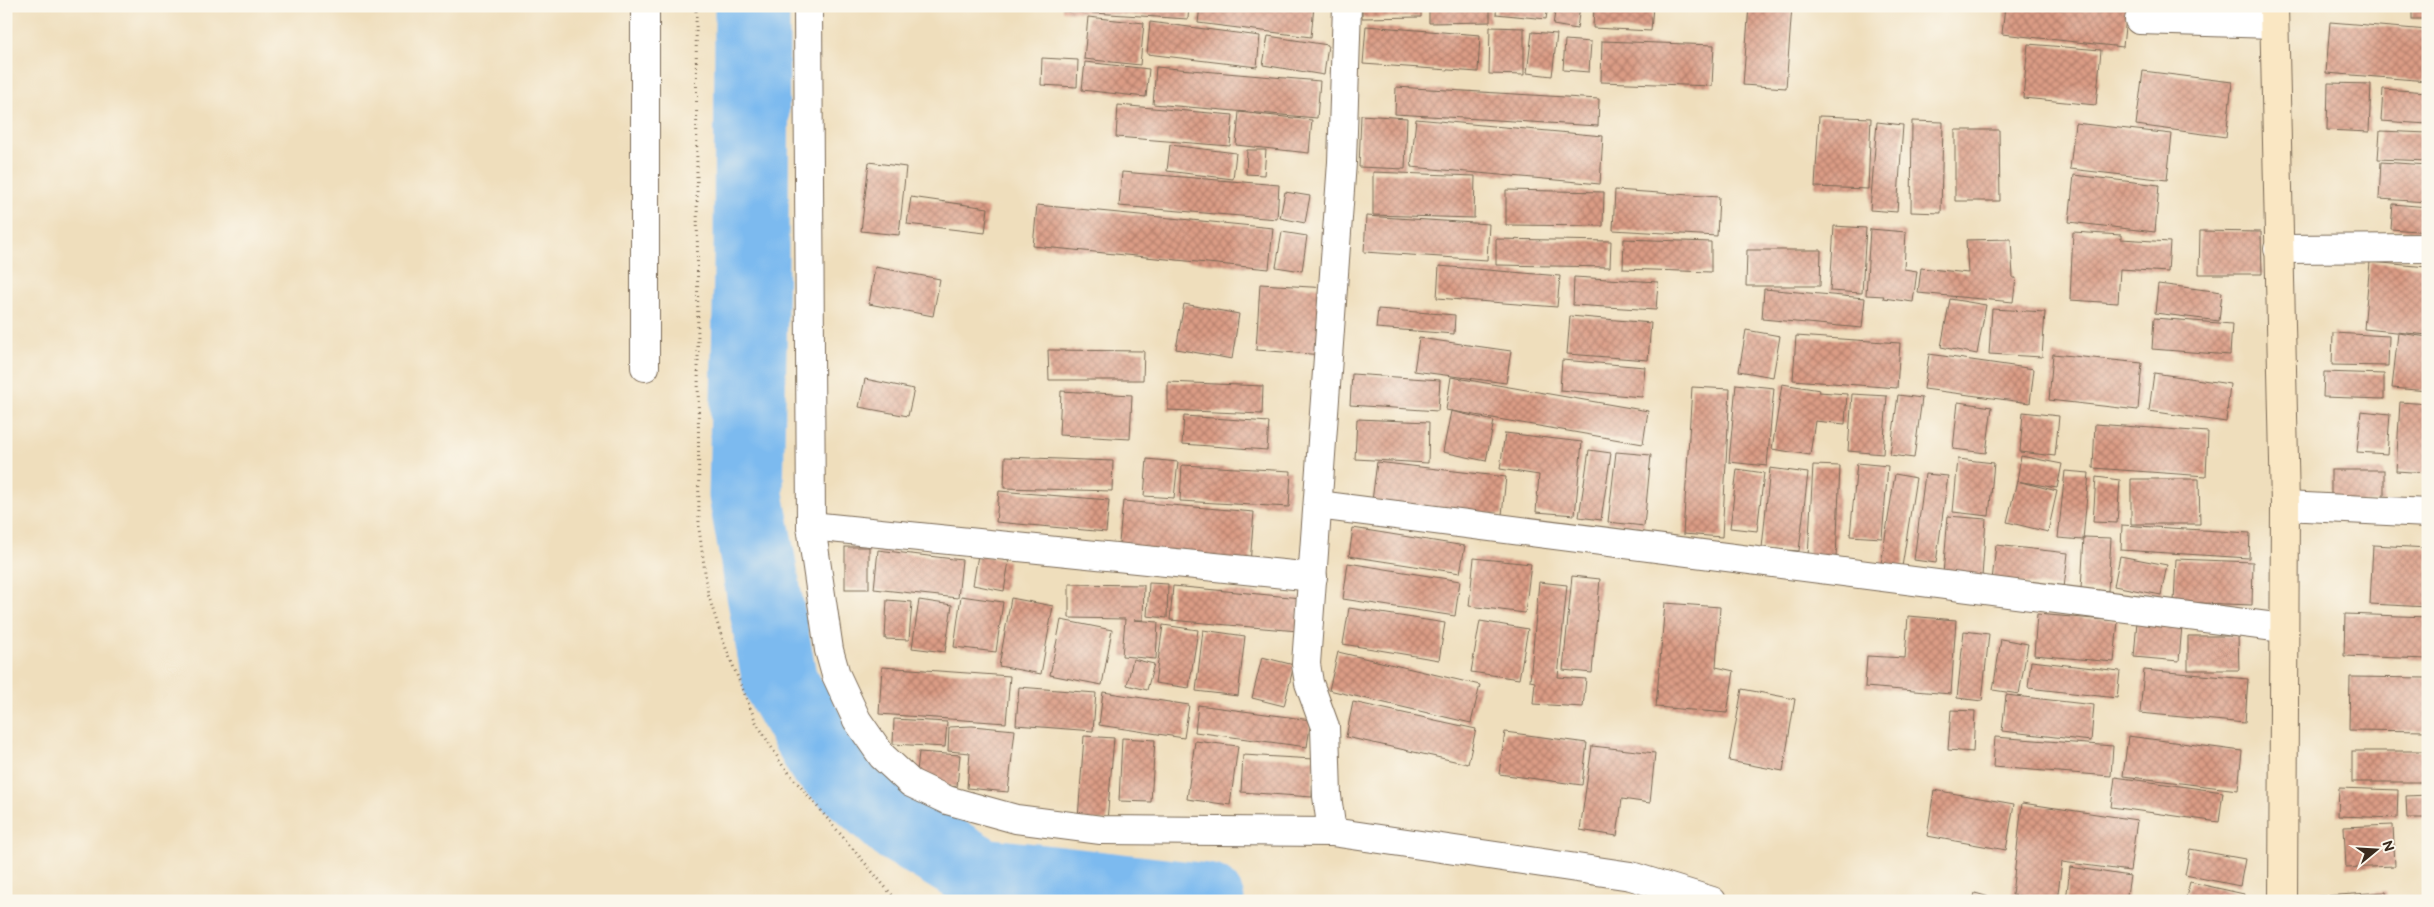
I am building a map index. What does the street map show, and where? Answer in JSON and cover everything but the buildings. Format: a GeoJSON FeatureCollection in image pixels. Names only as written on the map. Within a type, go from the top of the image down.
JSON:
{"type":"FeatureCollection","features":[{"type":"Feature","properties":{"kind":"street"},"geometry":{"type":"LineString","coordinates":[[645,6],[645,367]]}},
{"type":"Feature","properties":{"kind":"street"},"geometry":{"type":"LineString","coordinates":[[808,6],[811,526],[829,650],[836,675],[857,720],[882,756],[911,783],[947,800],[1016,819],[1101,830],[1332,832],[1631,876],[1712,901]]}},
{"type":"Feature","properties":{"kind":"street"},"geometry":{"type":"LineString","coordinates":[[1332,832],[1327,796],[1324,727],[1309,683],[1306,664],[1342,162],[1347,6]]}},
{"type":"Feature","properties":{"kind":"street"},"geometry":{"type":"LineString","coordinates":[[2139,20],[2274,15],[2285,506],[2283,901]]}},
{"type":"Feature","properties":{"kind":"street"},"geometry":{"type":"LineString","coordinates":[[2278,249],[2428,248]]}},
{"type":"Feature","properties":{"kind":"street"},"geometry":{"type":"LineString","coordinates":[[1318,505],[2283,628]]}},
{"type":"Feature","properties":{"kind":"street"},"geometry":{"type":"LineString","coordinates":[[2285,506],[2428,513]]}},
{"type":"Feature","properties":{"kind":"street"},"geometry":{"type":"LineString","coordinates":[[811,526],[1313,577]]}},
{"type":"Feature","properties":{"kind":"path"},"geometry":{"type":"LineString","coordinates":[[696,6],[699,529],[708,594],[723,642],[756,722],[765,737],[789,773],[897,901]]}},
{"type":"Feature","properties":{"kind":"waterway"},"geometry":{"type":"LineString","coordinates":[[752,6],[751,263],[746,495],[780,682],[823,758],[898,825],[982,875],[1207,901]]}}]}
